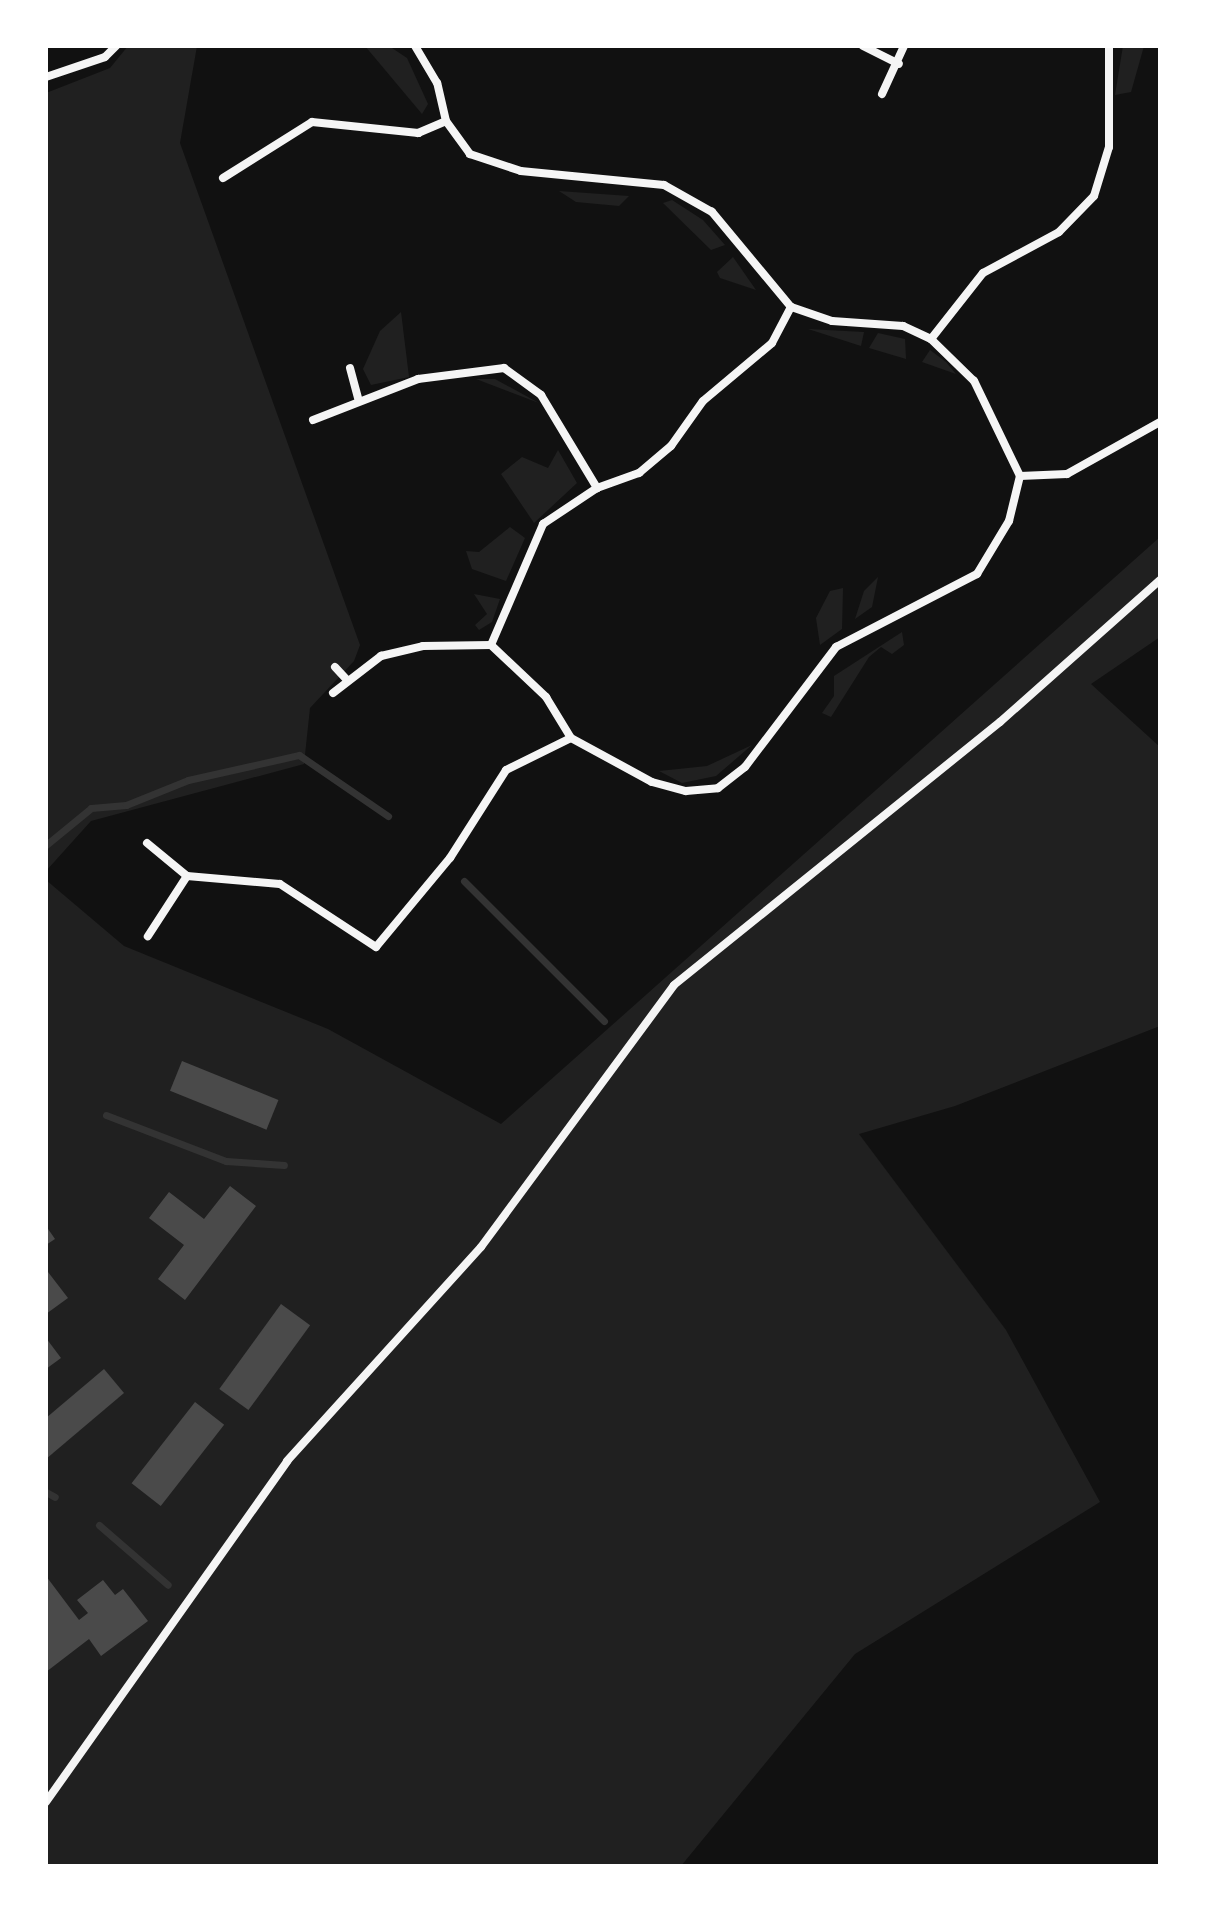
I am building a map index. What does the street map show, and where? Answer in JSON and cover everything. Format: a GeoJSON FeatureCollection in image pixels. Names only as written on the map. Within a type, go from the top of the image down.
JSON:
{"type":"FeatureCollection","features":[{"type":"Feature","properties":{"kind":"street"},"geometry":{"type":"LineString","coordinates":[[46,77],[105,57],[116,46]]}},
{"type":"Feature","properties":{"kind":"street"},"geometry":{"type":"LineString","coordinates":[[333,693],[346,679],[381,656],[423,646],[491,645],[546,697],[571,738],[667,787],[718,788],[745,767],[836,647],[977,574],[1009,521],[1020,476],[974,381],[931,339],[903,326],[832,321],[791,307],[729,231],[689,196],[629,177],[493,166],[470,154],[446,121],[437,83],[415,46]]}},
{"type":"Feature","properties":{"kind":"street"},"geometry":{"type":"LineString","coordinates":[[863,46],[899,64]]}},
{"type":"Feature","properties":{"kind":"street"},"geometry":{"type":"LineString","coordinates":[[882,94],[899,64],[904,46]]}},
{"type":"Feature","properties":{"kind":"street"},"geometry":{"type":"LineString","coordinates":[[931,339],[983,273],[1059,232],[1094,196],[1106,173],[1109,46]]}},
{"type":"Feature","properties":{"kind":"street"},"geometry":{"type":"LineString","coordinates":[[223,178],[312,122],[418,133],[446,121]]}},
{"type":"Feature","properties":{"kind":"street"},"geometry":{"type":"LineString","coordinates":[[491,645],[543,524],[597,488],[639,473],[671,446],[703,401],[772,343],[791,307]]}},
{"type":"Feature","properties":{"kind":"street"},"geometry":{"type":"LineString","coordinates":[[350,368],[359,401]]}},
{"type":"Feature","properties":{"kind":"street"},"geometry":{"type":"LineString","coordinates":[[313,420],[418,379],[504,368],[541,395],[597,488]]}},
{"type":"Feature","properties":{"kind":"street"},"geometry":{"type":"LineString","coordinates":[[1020,476],[1067,474],[1160,422]]}},
{"type":"Feature","properties":{"kind":"street"},"geometry":{"type":"LineString","coordinates":[[46,1802],[287,1461],[481,1247],[674,985],[1000,722],[1160,580]]}},
{"type":"Feature","properties":{"kind":"street"},"geometry":{"type":"LineString","coordinates":[[335,667],[346,679]]}},
{"type":"Feature","properties":{"kind":"street"},"geometry":{"type":"LineString","coordinates":[[147,843],[187,876],[280,884],[376,947],[450,858],[506,770],[571,738]]}},
{"type":"Feature","properties":{"kind":"street"},"geometry":{"type":"LineString","coordinates":[[148,936],[187,876]]}},
{"type":"Feature","properties":{"kind":"shaded area"},"geometry":{"type":"Polygon","coordinates":[[[128,46],[197,46],[180,143],[360,645],[354,661],[310,708],[304,764],[91,821],[46,871],[46,93],[110,68],[128,46]]]}},
{"type":"Feature","properties":{"kind":"shaded area"},"geometry":{"type":"Polygon","coordinates":[[[365,46],[389,46],[407,58],[428,104],[422,114],[365,46]]]}},
{"type":"Feature","properties":{"kind":"shaded area"},"geometry":{"type":"Polygon","coordinates":[[[1123,46],[1144,46],[1131,92],[1115,95],[1123,46]]]}},
{"type":"Feature","properties":{"kind":"shaded area"},"geometry":{"type":"Polygon","coordinates":[[[559,191],[629,196],[619,206],[576,202],[559,191]]]}},
{"type":"Feature","properties":{"kind":"shaded area"},"geometry":{"type":"Polygon","coordinates":[[[672,200],[703,220],[725,245],[711,250],[663,203],[672,200]]]}},
{"type":"Feature","properties":{"kind":"shaded area"},"geometry":{"type":"Polygon","coordinates":[[[733,257],[756,290],[720,278],[717,272],[733,257]]]}},
{"type":"Feature","properties":{"kind":"shaded area"},"geometry":{"type":"Polygon","coordinates":[[[401,312],[409,377],[371,385],[363,369],[380,331],[401,312]]]}},
{"type":"Feature","properties":{"kind":"shaded area"},"geometry":{"type":"Polygon","coordinates":[[[808,329],[864,332],[861,346],[808,329]]]}},
{"type":"Feature","properties":{"kind":"shaded area"},"geometry":{"type":"Polygon","coordinates":[[[878,333],[905,339],[906,359],[869,348],[878,333]]]}},
{"type":"Feature","properties":{"kind":"shaded area"},"geometry":{"type":"Polygon","coordinates":[[[930,350],[946,362],[956,374],[922,362],[930,350]]]}},
{"type":"Feature","properties":{"kind":"shaded area"},"geometry":{"type":"Polygon","coordinates":[[[476,379],[495,379],[539,403],[476,379]]]}},
{"type":"Feature","properties":{"kind":"shaded area"},"geometry":{"type":"Polygon","coordinates":[[[558,450],[577,483],[534,523],[501,474],[522,457],[548,468],[558,450]]]}},
{"type":"Feature","properties":{"kind":"shaded area"},"geometry":{"type":"Polygon","coordinates":[[[510,527],[525,538],[506,581],[472,569],[466,551],[479,552],[510,527]]]}},
{"type":"Feature","properties":{"kind":"shaded area"},"geometry":{"type":"Polygon","coordinates":[[[1160,537],[1160,637],[1091,684],[1160,747],[1160,1026],[955,1106],[859,1134],[1006,1330],[1100,1502],[855,1654],[681,1866],[46,1866],[46,880],[124,946],[328,1029],[501,1124],[1160,537]]]}},
{"type":"Feature","properties":{"kind":"shaded area"},"geometry":{"type":"Polygon","coordinates":[[[878,577],[872,607],[855,619],[864,591],[878,577]]]}},
{"type":"Feature","properties":{"kind":"shaded area"},"geometry":{"type":"Polygon","coordinates":[[[843,588],[842,629],[820,645],[816,618],[830,591],[843,588]]]}},
{"type":"Feature","properties":{"kind":"shaded area"},"geometry":{"type":"Polygon","coordinates":[[[474,594],[500,599],[492,622],[479,630],[475,625],[487,614],[474,594]]]}},
{"type":"Feature","properties":{"kind":"shaded area"},"geometry":{"type":"Polygon","coordinates":[[[902,632],[904,645],[892,654],[881,647],[869,657],[831,717],[822,713],[834,696],[834,676],[902,632]]]}},
{"type":"Feature","properties":{"kind":"shaded area"},"geometry":{"type":"Polygon","coordinates":[[[752,745],[716,776],[682,783],[659,771],[707,766],[752,745]]]}},
{"type":"Feature","properties":{"kind":"building"},"geometry":{"type":"Polygon","coordinates":[[[182,1061],[278,1100],[266,1130],[170,1091],[182,1061]]]}},
{"type":"Feature","properties":{"kind":"building"},"geometry":{"type":"Polygon","coordinates":[[[230,1186],[256,1206],[185,1300],[158,1279],[184,1245],[149,1218],[169,1192],[204,1219],[230,1186]]]}},
{"type":"Feature","properties":{"kind":"building"},"geometry":{"type":"Polygon","coordinates":[[[46,1226],[55,1239],[46,1245],[46,1226]]]}},
{"type":"Feature","properties":{"kind":"building"},"geometry":{"type":"Polygon","coordinates":[[[46,1273],[68,1298],[46,1314],[46,1273]]]}},
{"type":"Feature","properties":{"kind":"building"},"geometry":{"type":"Polygon","coordinates":[[[281,1304],[310,1325],[248,1410],[219,1389],[281,1304]]]}},
{"type":"Feature","properties":{"kind":"building"},"geometry":{"type":"Polygon","coordinates":[[[46,1338],[61,1358],[46,1369],[46,1338]]]}},
{"type":"Feature","properties":{"kind":"building"},"geometry":{"type":"Polygon","coordinates":[[[104,1369],[124,1393],[46,1459],[46,1418],[104,1369]]]}},
{"type":"Feature","properties":{"kind":"building"},"geometry":{"type":"Polygon","coordinates":[[[195,1402],[224,1425],[161,1506],[132,1483],[195,1402]]]}},
{"type":"Feature","properties":{"kind":"building"},"geometry":{"type":"Polygon","coordinates":[[[46,1576],[79,1620],[88,1613],[77,1600],[103,1580],[115,1595],[123,1589],[148,1621],[101,1656],[89,1639],[46,1672],[46,1576]]]}},
{"type":"Feature","properties":{"kind":"waterway"},"geometry":{"type":"LineString","coordinates":[[46,845],[91,808],[126,805],[188,780],[299,755],[388,816]]}},
{"type":"Feature","properties":{"kind":"waterway"},"geometry":{"type":"LineString","coordinates":[[464,881],[604,1021]]}},
{"type":"Feature","properties":{"kind":"waterway"},"geometry":{"type":"LineString","coordinates":[[106,1115],[226,1161],[284,1165]]}},
{"type":"Feature","properties":{"kind":"waterway"},"geometry":{"type":"LineString","coordinates":[[46,1492],[55,1497]]}},
{"type":"Feature","properties":{"kind":"waterway"},"geometry":{"type":"LineString","coordinates":[[99,1525],[168,1585]]}}]}
